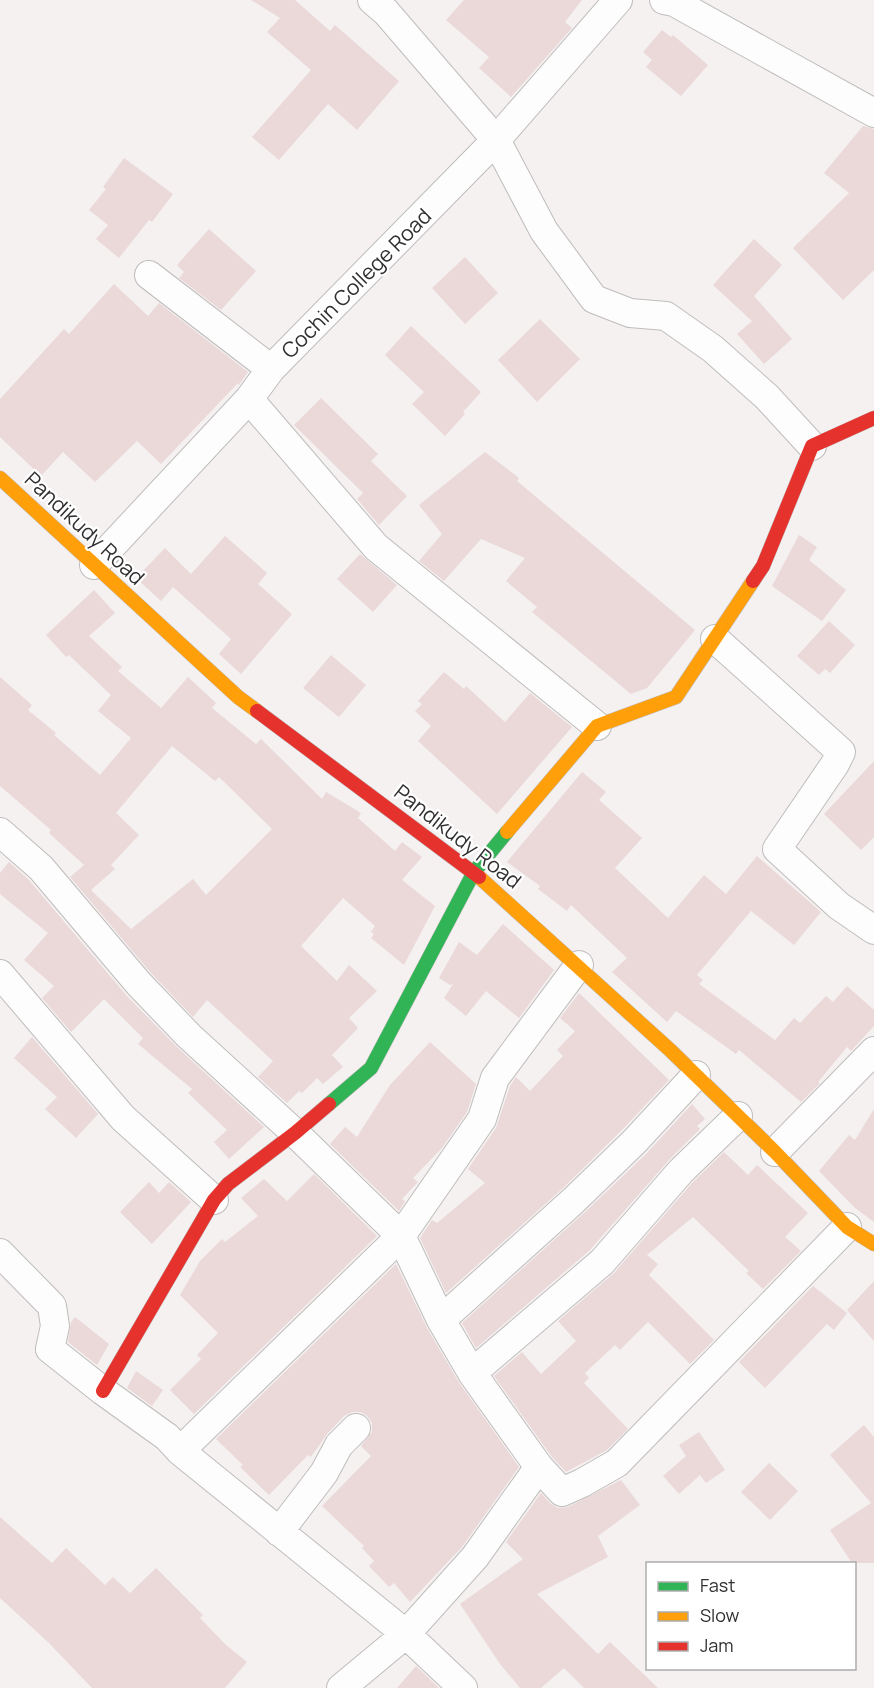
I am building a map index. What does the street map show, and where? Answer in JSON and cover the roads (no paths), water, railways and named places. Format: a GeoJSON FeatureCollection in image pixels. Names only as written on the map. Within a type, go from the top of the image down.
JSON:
{"type":"FeatureCollection","features":[{"type":"Feature","properties":{"kind":"street","name":"Cochin College Road"},"geometry":{"type":"LineString","coordinates":[[94,565],[249,399],[271,369],[496,140],[618,0]]}},
{"type":"Feature","properties":{"kind":"street"},"geometry":{"type":"LineString","coordinates":[[664,0],[674,2],[874,113]]}},
{"type":"Feature","properties":{"kind":"street"},"geometry":{"type":"LineString","coordinates":[[385,4],[496,140],[544,231],[594,300],[630,313],[666,316],[713,349],[766,397],[812,446]]}},
{"type":"Feature","properties":{"kind":"street"},"geometry":{"type":"LineString","coordinates":[[150,274],[271,369]]}},
{"type":"Feature","properties":{"kind":"street"},"geometry":{"type":"LineString","coordinates":[[249,399],[376,547],[597,726]]}},
{"type":"Feature","properties":{"kind":"street"},"geometry":{"type":"LineString","coordinates":[[103,1391],[214,1200],[228,1184],[295,1133],[371,1068],[474,872],[521,813],[597,726],[676,697],[764,566],[812,446],[874,418]]}},
{"type":"Feature","properties":{"kind":"street","name":"Pandikudy Road"},"geometry":{"type":"LineString","coordinates":[[0,478],[238,697],[474,872],[579,965],[696,1075],[847,1227],[874,1244]]}},
{"type":"Feature","properties":{"kind":"street"},"geometry":{"type":"LineString","coordinates":[[715,639],[841,752],[777,849],[839,906],[874,930]]}},
{"type":"Feature","properties":{"kind":"street"},"geometry":{"type":"LineString","coordinates":[[0,832],[41,868],[139,984],[189,1036],[295,1133],[400,1236],[441,1320],[472,1373],[539,1467],[562,1492],[617,1462],[847,1227]]}},
{"type":"Feature","properties":{"kind":"street"},"geometry":{"type":"LineString","coordinates":[[180,1451],[400,1236],[482,1119],[495,1078],[579,965]]}},
{"type":"Feature","properties":{"kind":"street"},"geometry":{"type":"LineString","coordinates":[[0,974],[123,1118],[214,1200]]}},
{"type":"Feature","properties":{"kind":"street"},"geometry":{"type":"LineString","coordinates":[[775,1152],[874,1052]]}},
{"type":"Feature","properties":{"kind":"street"},"geometry":{"type":"LineString","coordinates":[[441,1320],[573,1201],[634,1142],[696,1075]]}},
{"type":"Feature","properties":{"kind":"street"},"geometry":{"type":"LineString","coordinates":[[472,1373],[602,1262],[681,1171],[738,1116]]}},
{"type":"Feature","properties":{"kind":"street"},"geometry":{"type":"LineString","coordinates":[[0,1253],[52,1306],[56,1326],[51,1349],[103,1391],[167,1437],[180,1451],[406,1634],[463,1688]]}},
{"type":"Feature","properties":{"kind":"street"},"geometry":{"type":"LineString","coordinates":[[279,1532],[324,1473],[339,1446],[356,1428]]}},
{"type":"Feature","properties":{"kind":"street"},"geometry":{"type":"LineString","coordinates":[[341,1688],[406,1634],[475,1557],[539,1467]]}}]}
